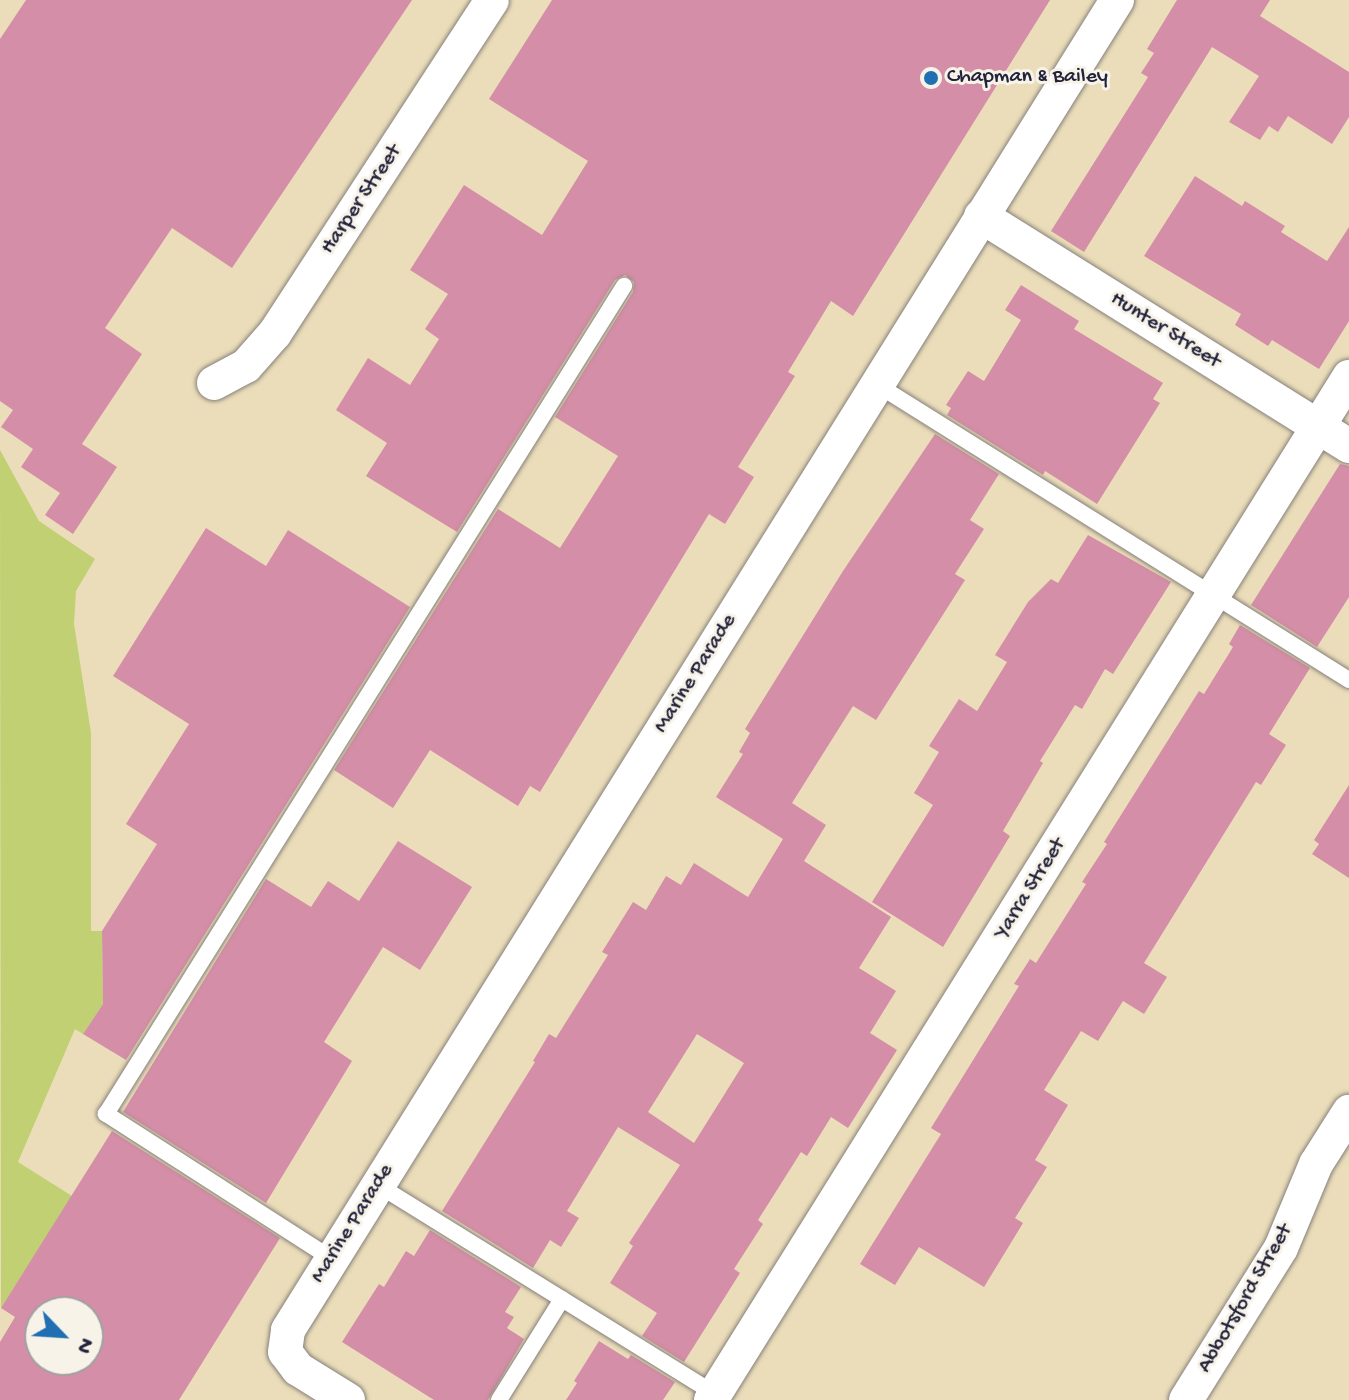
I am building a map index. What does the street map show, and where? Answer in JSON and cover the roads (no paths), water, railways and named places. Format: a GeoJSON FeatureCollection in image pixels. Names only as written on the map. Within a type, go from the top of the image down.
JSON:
{"type":"FeatureCollection","features":[{"type":"Feature","properties":{"kind":"street","name":"Harper Street"},"geometry":{"type":"LineString","coordinates":[[214,383],[246,366],[275,333],[492,0]]}},
{"type":"Feature","properties":{"kind":"street","name":"Marine Parade"},"geometry":{"type":"LineString","coordinates":[[348,1400],[298,1369],[285,1352],[288,1330],[1117,0]]}},
{"type":"Feature","properties":{"kind":"street","name":"Hunter Street"},"geometry":{"type":"LineString","coordinates":[[981,216],[1349,446]]}},
{"type":"Feature","properties":{"kind":"street","name":"Yarra Street"},"geometry":{"type":"LineString","coordinates":[[717,1398],[1349,377]]}},
{"type":"Feature","properties":{"kind":"street","name":"Abbotsford Street"},"geometry":{"type":"LineString","coordinates":[[1186,1400],[1281,1248],[1316,1164],[1349,1112]]}},
{"type":"Feature","properties":{"kind":"lane"},"geometry":{"type":"LineString","coordinates":[[332,1259],[106,1114],[624,286]]}},
{"type":"Feature","properties":{"kind":"lane"},"geometry":{"type":"LineString","coordinates":[[876,384],[1349,680]]}},
{"type":"Feature","properties":{"kind":"lane"},"geometry":{"type":"LineString","coordinates":[[378,1185],[717,1398]]}},
{"type":"Feature","properties":{"kind":"lane"},"geometry":{"type":"LineString","coordinates":[[499,1400],[562,1299]]}},
{"type":"Feature","properties":{"kind":"place","name":"Chapman & Bailey"},"geometry":{"type":"Point","coordinates":[931,78]}}]}
